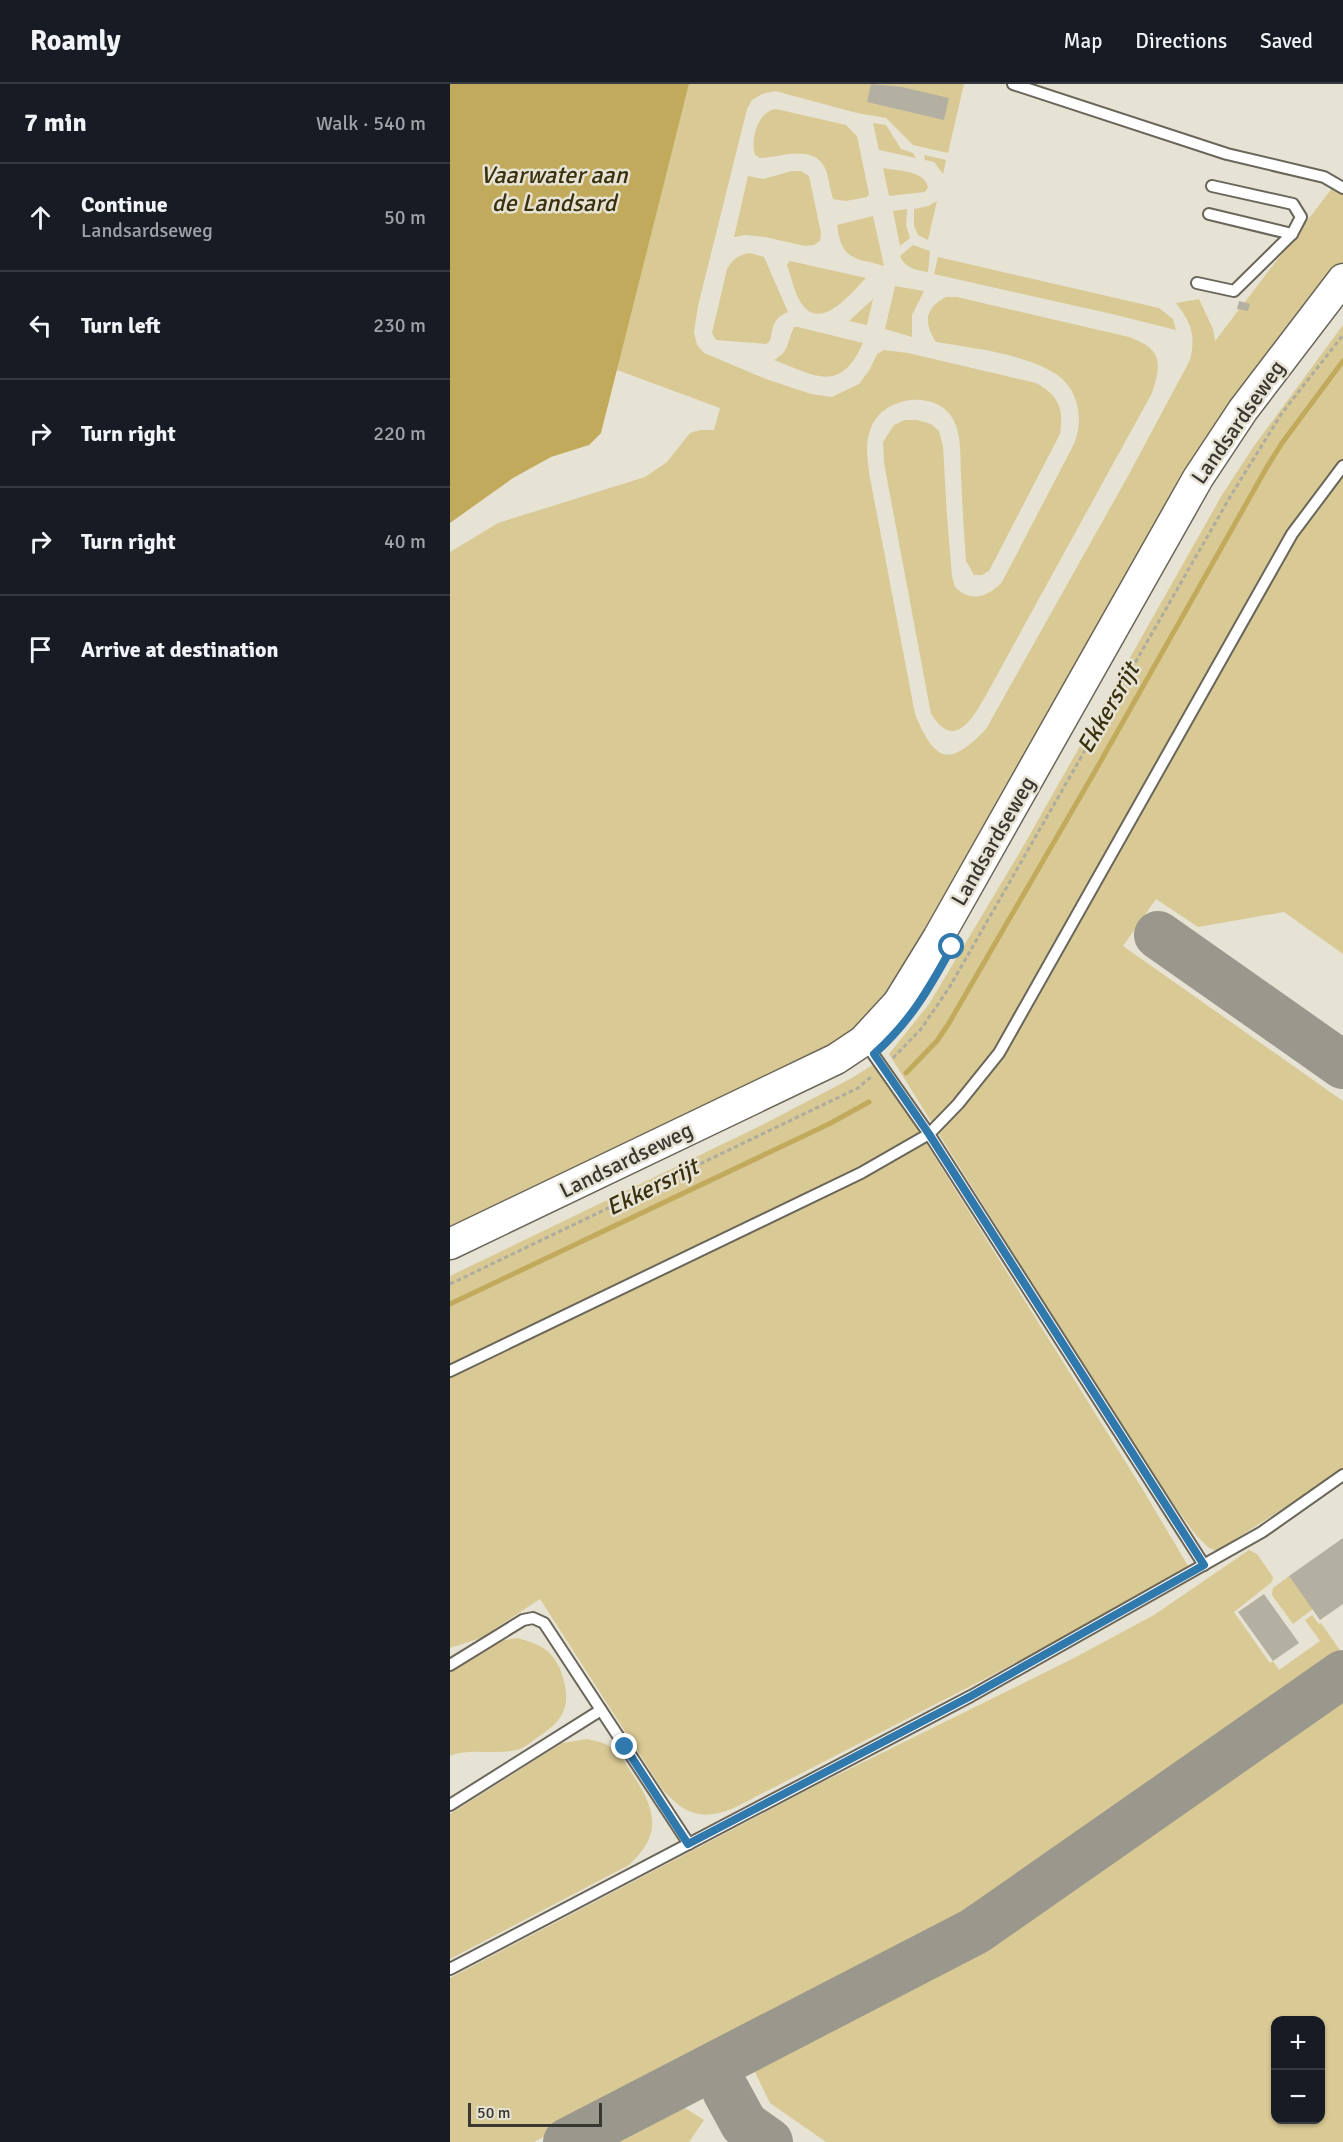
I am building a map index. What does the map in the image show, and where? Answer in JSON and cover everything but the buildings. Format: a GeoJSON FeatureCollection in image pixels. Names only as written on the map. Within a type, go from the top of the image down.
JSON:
{"type":"FeatureCollection","features":[{"type":"Feature","properties":{"kind":"street","name":"Landsardseweg"},"geometry":{"type":"LineString","coordinates":[[450,1244],[836,1059],[863,1041],[898,1003],[938,938],[1198,478],[1243,410],[1343,279]]}},
{"type":"Feature","properties":{"kind":"lane"},"geometry":{"type":"LineString","coordinates":[[1012,84],[1227,154],[1324,177],[1343,188]]}},
{"type":"Feature","properties":{"kind":"lane"},"geometry":{"type":"LineString","coordinates":[[1197,283],[1234,291],[1292,234],[1301,217],[1293,204],[1212,186]]}},
{"type":"Feature","properties":{"kind":"lane"},"geometry":{"type":"LineString","coordinates":[[1209,214],[1292,234]]}},
{"type":"Feature","properties":{"kind":"lane"},"geometry":{"type":"LineString","coordinates":[[450,1371],[861,1173],[929,1134],[958,1104],[999,1053],[1292,534],[1343,466]]}},
{"type":"Feature","properties":{"kind":"lane"},"geometry":{"type":"LineString","coordinates":[[863,1041],[929,1134],[1204,1565]]}},
{"type":"Feature","properties":{"kind":"lane"},"geometry":{"type":"LineString","coordinates":[[450,1968],[971,1696],[1262,1532],[1343,1475]]}},
{"type":"Feature","properties":{"kind":"lane"},"geometry":{"type":"LineString","coordinates":[[450,1665],[523,1620],[533,1618],[544,1623],[688,1844]]}},
{"type":"Feature","properties":{"kind":"lane"},"geometry":{"type":"LineString","coordinates":[[450,1805],[601,1710]]}},
{"type":"Feature","properties":{"kind":"shaded area"},"geometry":{"type":"Polygon","coordinates":[[[689,84],[964,84],[948,153],[913,145],[886,118],[857,113],[775,91],[762,94],[752,100],[747,109],[698,306],[694,332],[697,345],[704,353],[766,379],[811,394],[832,397],[859,384],[877,354],[884,350],[908,353],[1036,383],[1055,398],[1061,417],[1060,434],[989,571],[982,575],[974,575],[966,561],[960,446],[956,425],[945,409],[923,400],[898,403],[877,417],[869,434],[867,453],[870,478],[915,714],[929,742],[936,750],[944,754],[953,754],[962,750],[986,729],[1128,476],[1190,360],[1191,329],[1176,303],[1199,299],[1213,329],[1215,341],[1333,187],[1343,193],[1343,265],[896,995],[846,1039],[450,1235],[450,552],[498,523],[645,477],[667,462],[690,433],[714,430],[720,408],[617,370],[689,84]]]}},
{"type":"Feature","properties":{"kind":"shaded area"},"geometry":{"type":"Polygon","coordinates":[[[776,109],[846,125],[857,136],[869,194],[867,197],[846,201],[833,199],[826,170],[821,162],[806,154],[760,158],[755,155],[755,134],[760,120],[764,115],[776,109]]]}},
{"type":"Feature","properties":{"kind":"shaded area"},"geometry":{"type":"Polygon","coordinates":[[[873,123],[886,125],[901,149],[913,153],[916,158],[879,150],[873,123]]]}},
{"type":"Feature","properties":{"kind":"shaded area"},"geometry":{"type":"Polygon","coordinates":[[[924,155],[946,160],[943,174],[934,162],[925,160],[924,155]]]}},
{"type":"Feature","properties":{"kind":"shaded area"},"geometry":{"type":"Polygon","coordinates":[[[883,168],[916,174],[926,181],[928,187],[925,192],[889,196],[883,168]]]}},
{"type":"Feature","properties":{"kind":"shaded area"},"geometry":{"type":"Polygon","coordinates":[[[792,171],[801,171],[809,176],[821,233],[820,241],[814,245],[805,246],[765,237],[745,235],[734,237],[748,176],[763,179],[792,171]]]}},
{"type":"Feature","properties":{"kind":"shaded area"},"geometry":{"type":"Polygon","coordinates":[[[937,201],[928,240],[918,235],[914,226],[914,209],[937,201]]]}},
{"type":"Feature","properties":{"kind":"shaded area"},"geometry":{"type":"Polygon","coordinates":[[[907,209],[906,225],[910,238],[900,246],[893,211],[907,209]]]}},
{"type":"Feature","properties":{"kind":"shaded area"},"geometry":{"type":"Polygon","coordinates":[[[873,216],[884,266],[851,256],[839,237],[837,225],[873,216]]]}},
{"type":"Feature","properties":{"kind":"shaded area"},"geometry":{"type":"Polygon","coordinates":[[[913,245],[930,251],[928,272],[911,268],[902,260],[900,256],[913,245]]]}},
{"type":"Feature","properties":{"kind":"shaded area"},"geometry":{"type":"Polygon","coordinates":[[[750,253],[764,257],[788,312],[777,320],[770,341],[766,344],[716,340],[712,333],[727,269],[736,258],[750,253]]]}},
{"type":"Feature","properties":{"kind":"shaded area"},"geometry":{"type":"Polygon","coordinates":[[[938,257],[1159,308],[1173,319],[1176,330],[934,274],[938,257]]]}},
{"type":"Feature","properties":{"kind":"shaded area"},"geometry":{"type":"Polygon","coordinates":[[[790,261],[866,278],[830,311],[821,314],[813,313],[805,308],[796,293],[787,265],[790,261]]]}},
{"type":"Feature","properties":{"kind":"shaded area"},"geometry":{"type":"Polygon","coordinates":[[[895,286],[924,291],[912,315],[912,337],[885,329],[895,286]]]}},
{"type":"Feature","properties":{"kind":"shaded area"},"geometry":{"type":"Polygon","coordinates":[[[946,297],[957,297],[1129,337],[1148,346],[1157,358],[1158,365],[1152,393],[985,697],[968,722],[955,731],[947,730],[939,725],[931,714],[884,463],[883,442],[894,425],[905,420],[917,420],[931,424],[939,431],[943,446],[952,576],[955,587],[961,592],[979,596],[991,591],[1002,582],[1074,444],[1079,416],[1070,388],[1064,380],[1043,367],[982,349],[936,342],[929,328],[928,316],[934,306],[946,297]]]}},
{"type":"Feature","properties":{"kind":"shaded area"},"geometry":{"type":"Polygon","coordinates":[[[873,299],[867,325],[849,321],[873,299]]]}},
{"type":"Feature","properties":{"kind":"shaded area"},"geometry":{"type":"Polygon","coordinates":[[[1343,325],[1343,954],[1284,912],[1198,927],[1156,899],[1123,946],[1343,1101],[1343,1470],[1217,1551],[1209,1548],[1195,1534],[1146,1466],[889,1054],[929,1004],[1020,852],[1222,495],[1254,446],[1343,325]]]}},
{"type":"Feature","properties":{"kind":"shaded area"},"geometry":{"type":"Polygon","coordinates":[[[794,327],[863,343],[854,359],[836,375],[826,377],[815,375],[774,360],[786,349],[794,327]]]}},
{"type":"Feature","properties":{"kind":"shaded area"},"geometry":{"type":"Polygon","coordinates":[[[876,1063],[1140,1485],[1190,1569],[996,1673],[734,1808],[703,1815],[678,1805],[662,1789],[540,1599],[481,1638],[450,1648],[450,1276],[762,1125],[876,1063]]]}},
{"type":"Feature","properties":{"kind":"shaded area"},"geometry":{"type":"Polygon","coordinates":[[[1249,1550],[1257,1554],[1273,1577],[1272,1582],[1234,1612],[1270,1663],[1273,1661],[1279,1670],[1320,1641],[1305,1620],[1312,1615],[1319,1624],[1321,1623],[1342,1653],[1036,1866],[897,1953],[534,2142],[450,2142],[450,1978],[821,1783],[1074,1658],[1154,1615],[1249,1550]]]}},
{"type":"Feature","properties":{"kind":"shaded area"},"geometry":{"type":"Polygon","coordinates":[[[1289,1576],[1313,1609],[1293,1624],[1272,1595],[1273,1588],[1289,1576]]]}},
{"type":"Feature","properties":{"kind":"shaded area"},"geometry":{"type":"Polygon","coordinates":[[[517,1638],[541,1646],[556,1662],[565,1689],[565,1707],[562,1714],[552,1727],[520,1749],[503,1752],[467,1752],[450,1756],[450,1670],[494,1642],[517,1638]]]}},
{"type":"Feature","properties":{"kind":"shaded area"},"geometry":{"type":"Polygon","coordinates":[[[1343,1694],[1343,2142],[826,2142],[770,2103],[753,2068],[996,1943],[1343,1694]]]}},
{"type":"Feature","properties":{"kind":"shaded area"},"geometry":{"type":"Polygon","coordinates":[[[587,1739],[605,1744],[617,1751],[642,1790],[648,1802],[652,1823],[647,1844],[629,1865],[450,1959],[450,1814],[562,1743],[587,1739]]]}},
{"type":"Feature","properties":{"kind":"shaded area"},"geometry":{"type":"Polygon","coordinates":[[[677,2103],[704,2120],[689,2142],[602,2142],[677,2103]]]}},
{"type":"Feature","properties":{"kind":"water","name":"Vaarwater aan de Landsard"},"geometry":{"type":"Polygon","coordinates":[[[450,84],[689,84],[601,433],[589,445],[551,457],[513,478],[450,523],[450,84]]]}},
{"type":"Feature","properties":{"kind":"waterway","name":"Ekkersrijt"},"geometry":{"type":"LineString","coordinates":[[906,1073],[937,1041],[949,1023],[1267,467],[1343,361]]}},
{"type":"Feature","properties":{"kind":"waterway","name":"Ekkersrijt"},"geometry":{"type":"LineString","coordinates":[[450,1304],[829,1124],[869,1102]]}},
{"type":"Feature","properties":{"kind":"taxiway"},"geometry":{"type":"LineString","coordinates":[[1158,935],[1343,1065]]}},
{"type":"Feature","properties":{"kind":"taxiway"},"geometry":{"type":"LineString","coordinates":[[567,2142],[975,1931],[1343,1674]]}},
{"type":"Feature","properties":{"kind":"taxiway"},"geometry":{"type":"LineString","coordinates":[[726,2091],[744,2124],[769,2142]]}},
{"type":"Feature","properties":{"kind":"route"},"geometry":{"type":"LineString","coordinates":[[625,1747],[688,1844],[971,1696],[1204,1565],[929,1134],[874,1054],[894,1036],[923,999],[952,947]]}}]}
